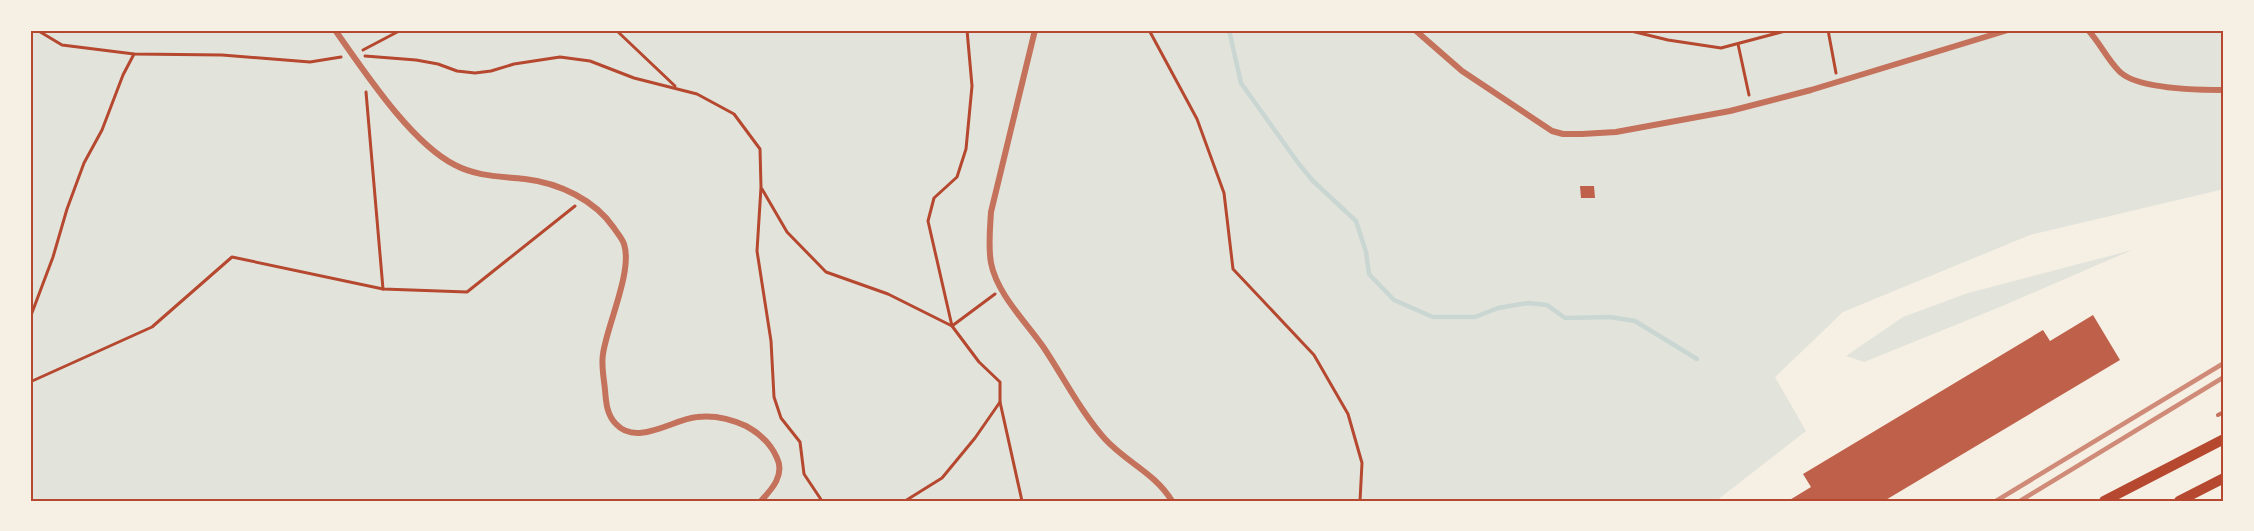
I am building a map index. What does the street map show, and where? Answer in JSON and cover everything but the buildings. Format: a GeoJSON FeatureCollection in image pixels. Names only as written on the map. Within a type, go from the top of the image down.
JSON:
{"type":"FeatureCollection","features":[{"type":"Feature","properties":{"kind":"main road"},"geometry":{"type":"LineString","coordinates":[[2104,501],[2224,439]]}},
{"type":"Feature","properties":{"kind":"main road"},"geometry":{"type":"LineString","coordinates":[[2179,501],[2224,478]]}},
{"type":"Feature","properties":{"kind":"street"},"geometry":{"type":"LineString","coordinates":[[335,30],[414,132],[436,154],[477,175],[537,181],[567,190],[599,210],[624,243],[626,264],[602,356],[606,407],[611,419],[629,432],[647,432],[686,419],[711,417],[724,418],[754,431],[766,441],[781,466],[772,488],[761,501]]}},
{"type":"Feature","properties":{"kind":"street"},"geometry":{"type":"LineString","coordinates":[[1035,30],[991,212],[989,240],[991,264],[1002,289],[1105,439],[1155,478],[1172,501]]}},
{"type":"Feature","properties":{"kind":"street"},"geometry":{"type":"LineString","coordinates":[[1414,30],[1462,71],[1552,131],[1563,134],[1616,132],[1751,106],[2008,30]]}},
{"type":"Feature","properties":{"kind":"street"},"geometry":{"type":"LineString","coordinates":[[2088,30],[2121,73],[2132,80],[2147,85],[2224,90]]}},
{"type":"Feature","properties":{"kind":"lane"},"geometry":{"type":"LineString","coordinates":[[2218,415],[2224,412]]}},
{"type":"Feature","properties":{"kind":"path"},"geometry":{"type":"LineString","coordinates":[[37,30],[62,45],[134,54],[222,55],[310,62],[354,55],[416,60],[438,64],[457,71],[475,73],[560,57],[590,61],[634,78],[697,94],[734,114],[760,149],[761,187],[757,250],[771,341],[774,397],[781,418],[800,442],[804,474],[822,501]]}},
{"type":"Feature","properties":{"kind":"path"},"geometry":{"type":"LineString","coordinates":[[354,55],[401,30]]}},
{"type":"Feature","properties":{"kind":"path"},"geometry":{"type":"LineString","coordinates":[[616,30],[676,88]]}},
{"type":"Feature","properties":{"kind":"path"},"geometry":{"type":"LineString","coordinates":[[951,326],[928,220],[934,198],[957,177],[966,149],[972,86],[967,30]]}},
{"type":"Feature","properties":{"kind":"path"},"geometry":{"type":"LineString","coordinates":[[1149,30],[1197,119],[1224,193],[1233,269],[1314,355],[1348,414],[1362,463],[1360,501]]}},
{"type":"Feature","properties":{"kind":"path"},"geometry":{"type":"LineString","coordinates":[[1627,30],[1668,40],[1721,48],[1789,30]]}},
{"type":"Feature","properties":{"kind":"path"},"geometry":{"type":"LineString","coordinates":[[1828,30],[1837,81]]}},
{"type":"Feature","properties":{"kind":"path"},"geometry":{"type":"LineString","coordinates":[[1738,44],[1751,106]]}},
{"type":"Feature","properties":{"kind":"path"},"geometry":{"type":"LineString","coordinates":[[30,318],[84,163],[102,130],[123,75],[134,54]]}},
{"type":"Feature","properties":{"kind":"path"},"geometry":{"type":"LineString","coordinates":[[364,69],[383,289]]}},
{"type":"Feature","properties":{"kind":"path"},"geometry":{"type":"LineString","coordinates":[[761,187],[787,232],[826,272],[888,294],[951,326],[979,362],[1000,382],[1000,402],[1022,501]]}},
{"type":"Feature","properties":{"kind":"path"},"geometry":{"type":"LineString","coordinates":[[30,382],[152,327],[232,257],[383,289],[467,292],[583,200]]}},
{"type":"Feature","properties":{"kind":"path"},"geometry":{"type":"LineString","coordinates":[[951,326],[1002,289]]}},
{"type":"Feature","properties":{"kind":"path"},"geometry":{"type":"LineString","coordinates":[[904,501],[942,478],[975,438],[1000,402]]}},
{"type":"Feature","properties":{"kind":"shaded area"},"geometry":{"type":"Polygon","coordinates":[[[30,30],[2224,30],[2224,189],[2030,235],[1843,312],[1775,377],[1806,431],[1716,501],[30,501],[30,30]]]}},
{"type":"Feature","properties":{"kind":"shaded area"},"geometry":{"type":"Polygon","coordinates":[[[2132,250],[1864,362],[1846,356],[1903,317],[1968,293],[2132,250]]]}},
{"type":"Feature","properties":{"kind":"waterway"},"geometry":{"type":"LineString","coordinates":[[1229,30],[1241,83],[1313,181],[1356,221],[1366,252],[1369,274],[1394,300],[1433,317],[1475,317],[1498,308],[1528,303],[1547,305],[1565,318],[1610,317],[1635,321],[1697,359]]}},
{"type":"Feature","properties":{"kind":"railway"},"geometry":{"type":"LineString","coordinates":[[1996,501],[2224,363]]}},
{"type":"Feature","properties":{"kind":"railway"},"geometry":{"type":"LineString","coordinates":[[2020,501],[2224,377]]}}]}
